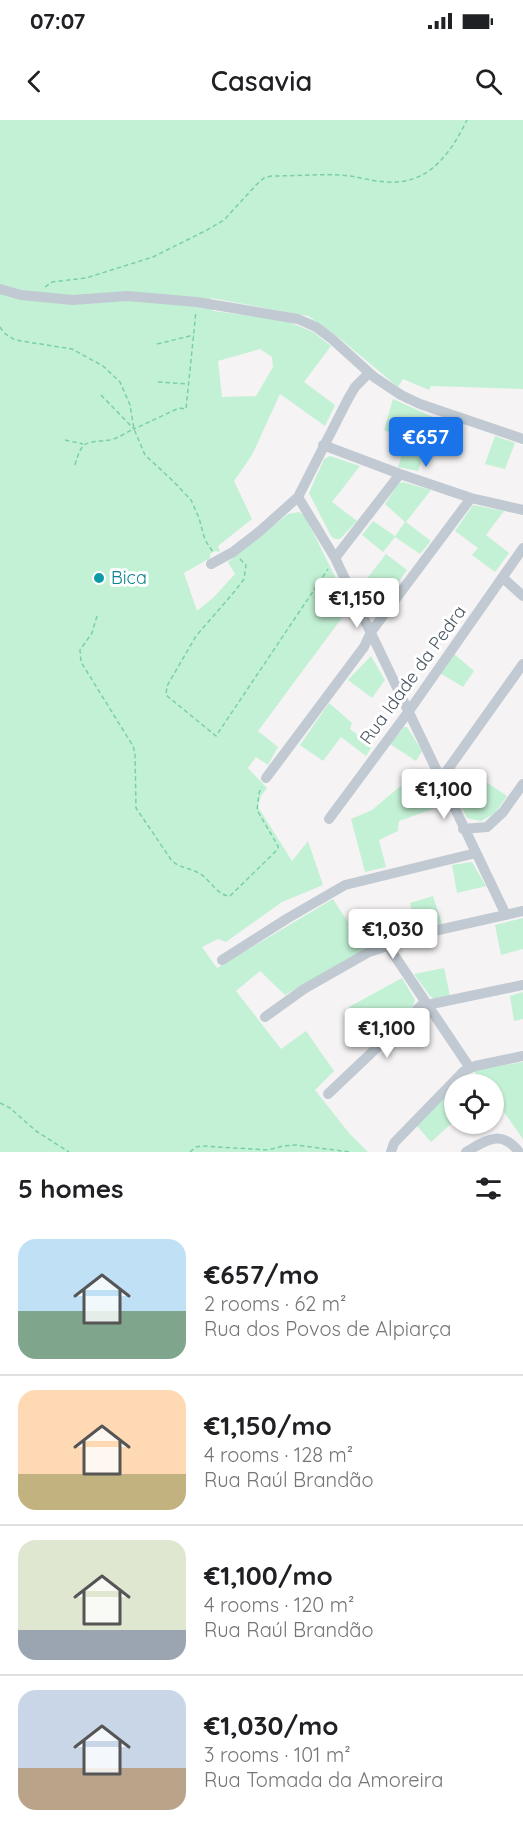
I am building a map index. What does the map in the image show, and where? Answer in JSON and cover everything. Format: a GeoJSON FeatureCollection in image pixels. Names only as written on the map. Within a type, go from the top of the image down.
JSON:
{"type":"FeatureCollection","features":[{"type":"Feature","properties":{"kind":"street"},"geometry":{"type":"LineString","coordinates":[[0,289],[40,298],[73,300],[127,296],[197,302],[304,321],[332,339],[369,373],[410,400],[523,439]]}},
{"type":"Feature","properties":{"kind":"street"},"geometry":{"type":"LineString","coordinates":[[211,564],[233,552],[298,497],[352,392],[369,373]]}},
{"type":"Feature","properties":{"kind":"street"},"geometry":{"type":"LineString","coordinates":[[323,445],[471,498],[523,510]]}},
{"type":"Feature","properties":{"kind":"street"},"geometry":{"type":"LineString","coordinates":[[335,558],[400,474]]}},
{"type":"Feature","properties":{"kind":"street"},"geometry":{"type":"LineString","coordinates":[[298,497],[335,558],[506,915]]}},
{"type":"Feature","properties":{"kind":"street"},"geometry":{"type":"LineString","coordinates":[[266,778],[471,498]]}},
{"type":"Feature","properties":{"kind":"street","name":"Rua Idade da Pedra"},"geometry":{"type":"LineString","coordinates":[[329,819],[409,711],[523,548]]}},
{"type":"Feature","properties":{"kind":"street"},"geometry":{"type":"LineString","coordinates":[[502,578],[523,596]]}},
{"type":"Feature","properties":{"kind":"street"},"geometry":{"type":"LineString","coordinates":[[441,779],[523,664]]}},
{"type":"Feature","properties":{"kind":"street"},"geometry":{"type":"LineString","coordinates":[[463,829],[487,827],[503,812],[523,784]]}},
{"type":"Feature","properties":{"kind":"street"},"geometry":{"type":"LineString","coordinates":[[222,960],[345,885],[476,853]]}},
{"type":"Feature","properties":{"kind":"street"},"geometry":{"type":"LineString","coordinates":[[265,1017],[313,983],[369,952],[435,931],[523,911]]}},
{"type":"Feature","properties":{"kind":"street"},"geometry":{"type":"LineString","coordinates":[[388,946],[470,1068]]}},
{"type":"Feature","properties":{"kind":"street"},"geometry":{"type":"LineString","coordinates":[[328,1094],[426,1004],[523,985]]}},
{"type":"Feature","properties":{"kind":"street"},"geometry":{"type":"LineString","coordinates":[[391,1152],[394,1143],[464,1071],[523,1056]]}},
{"type":"Feature","properties":{"kind":"street"},"geometry":{"type":"LineString","coordinates":[[466,1152],[487,1140],[500,1138],[512,1143],[519,1152]]}},
{"type":"Feature","properties":{"kind":"path"},"geometry":{"type":"LineString","coordinates":[[40,298],[45,286],[52,282],[86,278],[153,257],[207,230],[229,216],[264,178],[342,175],[387,182],[406,181],[439,165],[455,144],[467,120]]}},
{"type":"Feature","properties":{"kind":"path"},"geometry":{"type":"LineString","coordinates":[[75,465],[84,444],[91,441],[112,440],[178,408],[186,409],[197,302]]}},
{"type":"Feature","properties":{"kind":"path"},"geometry":{"type":"LineString","coordinates":[[0,327],[4,333],[15,340],[72,349],[103,366],[120,382],[130,405],[134,429],[145,455],[191,500],[205,540],[213,552]]}},
{"type":"Feature","properties":{"kind":"path"},"geometry":{"type":"LineString","coordinates":[[157,344],[195,335]]}},
{"type":"Feature","properties":{"kind":"path"},"geometry":{"type":"LineString","coordinates":[[158,382],[189,384]]}},
{"type":"Feature","properties":{"kind":"path"},"geometry":{"type":"LineString","coordinates":[[101,394],[134,429]]}},
{"type":"Feature","properties":{"kind":"path"},"geometry":{"type":"LineString","coordinates":[[65,440],[84,444]]}},
{"type":"Feature","properties":{"kind":"path"},"geometry":{"type":"LineString","coordinates":[[233,552],[246,566],[244,579],[196,636],[167,686],[166,695],[216,736],[335,558]]}},
{"type":"Feature","properties":{"kind":"path"},"geometry":{"type":"LineString","coordinates":[[97,616],[92,633],[80,650],[81,662],[133,746],[136,808],[176,865],[199,873],[225,896],[230,896],[279,846],[257,810],[259,793],[266,778]]}},
{"type":"Feature","properties":{"kind":"path"},"geometry":{"type":"LineString","coordinates":[[0,1103],[10,1108],[36,1131],[69,1152]]}},
{"type":"Feature","properties":{"kind":"path"},"geometry":{"type":"LineString","coordinates":[[190,1152],[202,1146],[268,1150],[296,1145],[350,1152]]}},
{"type":"Feature","properties":{"kind":"green space"},"geometry":{"type":"Polygon","coordinates":[[[0,120],[523,120],[523,389],[431,386],[429,390],[403,379],[398,387],[338,337],[308,316],[211,298],[213,311],[284,320],[313,332],[331,346],[304,382],[335,405],[325,426],[280,394],[252,455],[234,481],[252,519],[218,546],[220,552],[215,551],[210,554],[210,558],[184,573],[197,611],[213,598],[235,574],[228,562],[288,514],[299,512],[305,516],[350,607],[258,731],[278,747],[268,765],[256,757],[248,768],[267,788],[261,796],[258,807],[292,861],[308,841],[323,885],[282,902],[226,942],[218,939],[202,947],[217,968],[333,899],[365,949],[285,995],[260,971],[236,991],[281,1049],[306,1031],[334,1071],[315,1090],[349,1133],[368,1152],[0,1152],[0,120]],[[260,349],[218,361],[222,397],[256,396],[273,367],[272,357],[260,349]]]}},
{"type":"Feature","properties":{"kind":"green space"},"geometry":{"type":"Polygon","coordinates":[[[393,399],[433,417],[418,471],[398,467],[406,439],[384,430],[393,399]]]}},
{"type":"Feature","properties":{"kind":"green space"},"geometry":{"type":"Polygon","coordinates":[[[495,436],[515,443],[505,469],[485,464],[495,436]]]}},
{"type":"Feature","properties":{"kind":"green space"},"geometry":{"type":"Polygon","coordinates":[[[330,456],[360,466],[332,502],[357,521],[340,539],[331,536],[309,493],[324,459],[330,456]]]}},
{"type":"Feature","properties":{"kind":"green space"},"geometry":{"type":"Polygon","coordinates":[[[403,482],[431,490],[406,522],[431,541],[420,554],[395,537],[383,552],[362,535],[373,521],[395,536],[405,522],[385,504],[398,484],[403,482]]]}},
{"type":"Feature","properties":{"kind":"green space"},"geometry":{"type":"Polygon","coordinates":[[[473,505],[504,511],[486,535],[509,553],[495,572],[472,555],[478,548],[455,531],[473,505]]]}},
{"type":"Feature","properties":{"kind":"green space"},"geometry":{"type":"Polygon","coordinates":[[[386,554],[407,570],[376,613],[372,613],[366,611],[359,589],[386,554]]]}},
{"type":"Feature","properties":{"kind":"green space"},"geometry":{"type":"Polygon","coordinates":[[[453,653],[474,671],[463,687],[440,673],[453,653]]]}},
{"type":"Feature","properties":{"kind":"green space"},"geometry":{"type":"Polygon","coordinates":[[[371,656],[385,680],[372,698],[348,680],[371,656]]]}},
{"type":"Feature","properties":{"kind":"green space"},"geometry":{"type":"Polygon","coordinates":[[[329,703],[352,723],[350,729],[372,746],[366,756],[341,737],[323,761],[300,745],[329,703]]]}},
{"type":"Feature","properties":{"kind":"green space"},"geometry":{"type":"Polygon","coordinates":[[[404,727],[407,727],[422,751],[416,761],[390,744],[404,727]]]}},
{"type":"Feature","properties":{"kind":"green space"},"geometry":{"type":"Polygon","coordinates":[[[422,768],[439,807],[399,821],[398,831],[379,840],[386,867],[365,872],[351,819],[372,810],[422,768]]]}},
{"type":"Feature","properties":{"kind":"green space"},"geometry":{"type":"Polygon","coordinates":[[[483,780],[507,796],[494,814],[481,821],[467,818],[462,808],[483,780]]]}},
{"type":"Feature","properties":{"kind":"green space"},"geometry":{"type":"Polygon","coordinates":[[[472,862],[486,886],[457,893],[452,865],[472,862]]]}},
{"type":"Feature","properties":{"kind":"green space"},"geometry":{"type":"Polygon","coordinates":[[[433,896],[442,924],[416,931],[410,903],[433,896]]]}},
{"type":"Feature","properties":{"kind":"green space"},"geometry":{"type":"Polygon","coordinates":[[[523,918],[523,949],[501,955],[495,925],[523,918]]]}},
{"type":"Feature","properties":{"kind":"green space"},"geometry":{"type":"Polygon","coordinates":[[[444,968],[450,996],[434,999],[414,974],[444,968]]]}},
{"type":"Feature","properties":{"kind":"green space"},"geometry":{"type":"Polygon","coordinates":[[[402,978],[415,1000],[413,1006],[375,1041],[349,1007],[402,978]]]}},
{"type":"Feature","properties":{"kind":"green space"},"geometry":{"type":"Polygon","coordinates":[[[523,992],[523,1019],[514,1021],[510,996],[523,992]]]}},
{"type":"Feature","properties":{"kind":"green space"},"geometry":{"type":"Polygon","coordinates":[[[523,1062],[523,1139],[504,1112],[504,1074],[476,1074],[473,1070],[523,1062]]]}},
{"type":"Feature","properties":{"kind":"green space"},"geometry":{"type":"Polygon","coordinates":[[[444,1097],[444,1130],[431,1142],[417,1126],[444,1097]]]}},
{"type":"Feature","properties":{"kind":"place","name":"Bica"},"geometry":{"type":"Point","coordinates":[99,578]}}]}
